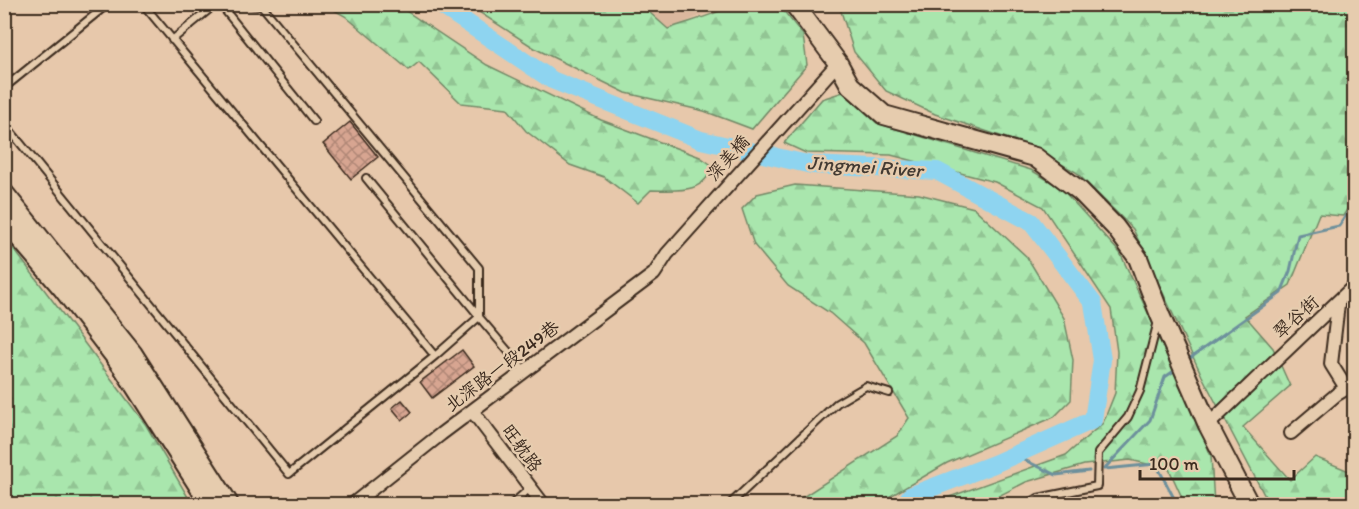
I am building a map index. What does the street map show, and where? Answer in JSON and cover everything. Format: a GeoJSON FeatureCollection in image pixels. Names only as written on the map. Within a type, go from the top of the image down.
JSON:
{"type":"FeatureCollection","features":[{"type":"Feature","properties":{"kind":"main road"},"geometry":{"type":"LineString","coordinates":[[794,4],[838,63],[850,85],[885,115],[1035,157],[1080,191],[1115,227],[1138,258],[1160,315],[1208,424],[1246,502]]}},
{"type":"Feature","properties":{"kind":"main road"},"geometry":{"type":"LineString","coordinates":[[4,193],[134,354],[230,504]]}},
{"type":"Feature","properties":{"kind":"main road"},"geometry":{"type":"LineString","coordinates":[[4,220],[63,289],[122,366],[210,504]]}},
{"type":"Feature","properties":{"kind":"street","name":"深美橋"},"geometry":{"type":"LineString","coordinates":[[667,254],[815,85],[838,63]]}},
{"type":"Feature","properties":{"kind":"street","name":"北深路一段249巷"},"geometry":{"type":"LineString","coordinates":[[353,504],[441,434],[654,274],[667,254]]}},
{"type":"Feature","properties":{"kind":"street"},"geometry":{"type":"LineString","coordinates":[[1338,304],[1354,286]]}},
{"type":"Feature","properties":{"kind":"street","name":"翠谷街"},"geometry":{"type":"LineString","coordinates":[[1338,304],[1331,364],[1350,386]]}},
{"type":"Feature","properties":{"kind":"street","name":"翠谷街"},"geometry":{"type":"LineString","coordinates":[[1208,424],[1338,304]]}},
{"type":"Feature","properties":{"kind":"street"},"geometry":{"type":"LineString","coordinates":[[1291,433],[1350,386]]}},
{"type":"Feature","properties":{"kind":"street","name":"旺躭路"},"geometry":{"type":"LineString","coordinates":[[473,412],[529,489],[543,504]]}},
{"type":"Feature","properties":{"kind":"lane"},"geometry":{"type":"LineString","coordinates":[[4,88],[108,4]]}},
{"type":"Feature","properties":{"kind":"lane"},"geometry":{"type":"LineString","coordinates":[[143,4],[435,356]]}},
{"type":"Feature","properties":{"kind":"lane"},"geometry":{"type":"LineString","coordinates":[[172,40],[218,4],[314,121]]}},
{"type":"Feature","properties":{"kind":"lane"},"geometry":{"type":"LineString","coordinates":[[4,123],[289,474],[435,356],[479,317],[479,268],[262,6],[241,4]]}},
{"type":"Feature","properties":{"kind":"lane"},"geometry":{"type":"LineString","coordinates":[[366,178],[525,371]]}},
{"type":"Feature","properties":{"kind":"lane"},"geometry":{"type":"LineString","coordinates":[[1028,504],[1038,498],[1097,486],[1098,453],[1128,417],[1140,391],[1160,315]]}},
{"type":"Feature","properties":{"kind":"lane"},"geometry":{"type":"LineString","coordinates":[[730,504],[837,403],[866,386],[888,393]]}},
{"type":"Feature","properties":{"kind":"lane"},"geometry":{"type":"LineString","coordinates":[[512,504],[529,489]]}},
{"type":"Feature","properties":{"kind":"shaded area"},"geometry":{"type":"Polygon","coordinates":[[[641,5],[730,5],[721,12],[702,15],[668,29],[641,5]]]}},
{"type":"Feature","properties":{"kind":"green space"},"geometry":{"type":"Polygon","coordinates":[[[325,5],[397,5],[487,65],[601,120],[700,157],[713,166],[709,175],[696,186],[679,190],[651,190],[638,203],[604,177],[570,165],[526,131],[507,108],[461,103],[419,62],[409,70],[345,16],[325,5]]]}},
{"type":"Feature","properties":{"kind":"green space"},"geometry":{"type":"Polygon","coordinates":[[[468,5],[641,5],[668,29],[710,15],[730,5],[779,5],[803,35],[807,65],[752,129],[704,111],[626,93],[536,49],[468,5]]]}},
{"type":"Feature","properties":{"kind":"green space"},"geometry":{"type":"Polygon","coordinates":[[[839,5],[1354,5],[1354,198],[1343,216],[1319,214],[1290,285],[1245,316],[1273,348],[1290,386],[1243,427],[1290,480],[1315,457],[1354,473],[1354,504],[1269,504],[1202,376],[1133,229],[1076,172],[1027,145],[935,114],[886,91],[854,52],[839,5]]]}},
{"type":"Feature","properties":{"kind":"green space"},"geometry":{"type":"Polygon","coordinates":[[[843,92],[877,123],[1031,170],[1061,188],[1120,253],[1183,388],[1211,456],[1214,504],[1185,504],[1169,469],[1130,460],[1084,465],[1026,482],[983,504],[930,504],[1066,455],[1103,423],[1115,393],[1117,352],[1111,309],[1043,207],[995,182],[891,155],[806,153],[784,143],[822,99],[843,92]]]}},
{"type":"Feature","properties":{"kind":"green space"},"geometry":{"type":"Polygon","coordinates":[[[795,185],[919,194],[974,208],[1027,257],[1064,318],[1073,360],[1071,400],[1054,417],[947,463],[877,504],[792,504],[897,436],[909,418],[864,343],[830,313],[788,286],[754,245],[742,209],[757,194],[795,185]]]}},
{"type":"Feature","properties":{"kind":"green space"},"geometry":{"type":"Polygon","coordinates":[[[4,236],[146,425],[192,504],[5,504],[4,236]]]}},
{"type":"Feature","properties":{"kind":"building"},"geometry":{"type":"Polygon","coordinates":[[[350,122],[378,157],[351,179],[323,144],[350,122]]]}},
{"type":"Feature","properties":{"kind":"building"},"geometry":{"type":"Polygon","coordinates":[[[462,350],[474,366],[432,398],[420,382],[462,350]]]}},
{"type":"Feature","properties":{"kind":"building"},"geometry":{"type":"Polygon","coordinates":[[[402,400],[412,412],[402,420],[392,408],[402,400]]]}},
{"type":"Feature","properties":{"kind":"waterway","name":"Jingmei River"},"geometry":{"type":"LineString","coordinates":[[439,4],[552,80],[701,140],[812,165],[937,171],[1031,222],[1093,303],[1102,360],[1093,420],[994,464],[910,496],[905,504]]}},
{"type":"Feature","properties":{"kind":"waterway"},"geometry":{"type":"LineString","coordinates":[[1189,359],[1281,293],[1290,271],[1298,235],[1339,226],[1354,203]]}},
{"type":"Feature","properties":{"kind":"waterway"},"geometry":{"type":"LineString","coordinates":[[1104,469],[1150,420],[1165,377],[1174,371]]}},
{"type":"Feature","properties":{"kind":"waterway"},"geometry":{"type":"LineString","coordinates":[[1014,455],[1056,475],[1089,471]]}},
{"type":"Feature","properties":{"kind":"waterway"},"geometry":{"type":"LineString","coordinates":[[1105,469],[1156,464],[1177,504]]}}]}
